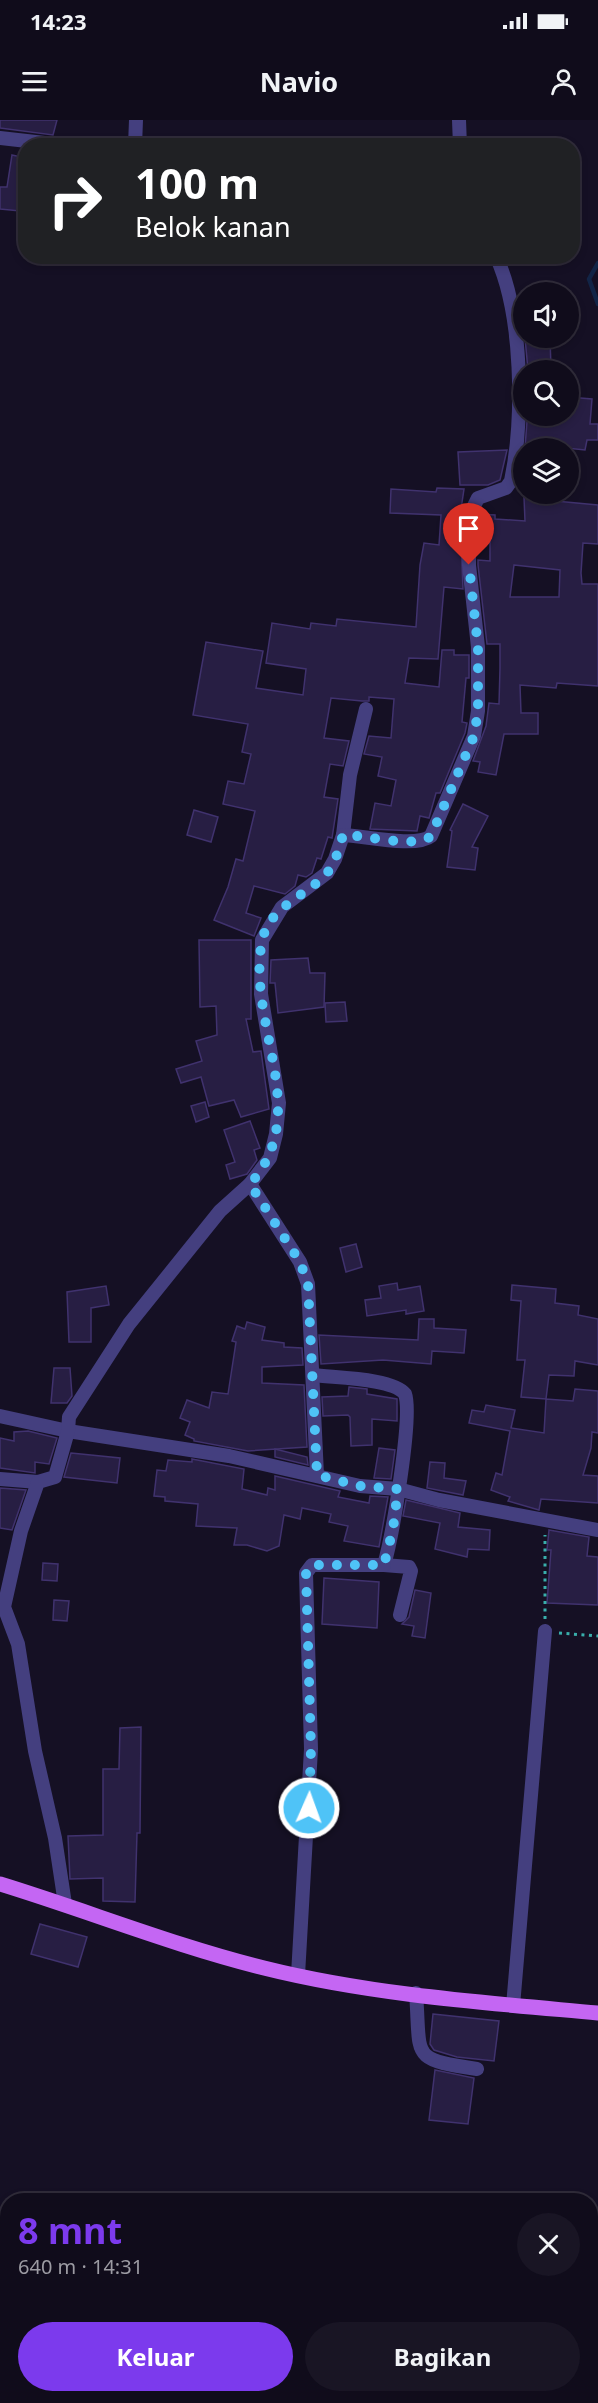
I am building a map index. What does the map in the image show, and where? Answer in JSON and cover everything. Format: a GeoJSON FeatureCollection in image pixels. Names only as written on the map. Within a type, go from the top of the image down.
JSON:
{"type":"FeatureCollection","features":[{"type":"Feature","properties":{"kind":"main road"},"geometry":{"type":"LineString","coordinates":[[0,1884],[208,1953],[298,1976],[513,2006],[598,2013]]}},
{"type":"Feature","properties":{"kind":"street"},"geometry":{"type":"LineString","coordinates":[[135,138],[136,120]]}},
{"type":"Feature","properties":{"kind":"street"},"geometry":{"type":"LineString","coordinates":[[459,120],[460,138]]}},
{"type":"Feature","properties":{"kind":"street"},"geometry":{"type":"LineString","coordinates":[[0,138],[18,140]]}},
{"type":"Feature","properties":{"kind":"street"},"geometry":{"type":"LineString","coordinates":[[343,835],[385,838],[411,843],[424,842],[435,829],[474,736],[479,679],[469,565],[470,516],[478,498],[506,488],[511,481],[519,404],[513,317],[498,264]]}},
{"type":"Feature","properties":{"kind":"street"},"geometry":{"type":"LineString","coordinates":[[0,1479],[38,1482],[55,1477],[68,1431],[69,1417],[129,1324],[220,1211],[250,1184],[270,1158],[276,1134],[279,1103],[261,994],[262,940],[282,907],[327,873],[335,860],[343,835],[350,775],[366,709]]}},
{"type":"Feature","properties":{"kind":"street"},"geometry":{"type":"LineString","coordinates":[[250,1184],[300,1262],[308,1284],[317,1475]]}},
{"type":"Feature","properties":{"kind":"street"},"geometry":{"type":"LineString","coordinates":[[313,1375],[384,1384],[403,1391],[407,1400],[393,1529],[384,1565]]}},
{"type":"Feature","properties":{"kind":"street"},"geometry":{"type":"LineString","coordinates":[[0,1416],[68,1431],[230,1456],[360,1486],[398,1489],[545,1521],[598,1530]]}},
{"type":"Feature","properties":{"kind":"street"},"geometry":{"type":"LineString","coordinates":[[38,1482],[21,1532],[4,1607],[18,1644],[35,1751],[55,1838],[65,1904]]}},
{"type":"Feature","properties":{"kind":"street"},"geometry":{"type":"LineString","coordinates":[[298,1976],[311,1749],[306,1573],[312,1565],[409,1567],[411,1571],[400,1615]]}},
{"type":"Feature","properties":{"kind":"street"},"geometry":{"type":"LineString","coordinates":[[513,2006],[544,1631]]}},
{"type":"Feature","properties":{"kind":"street"},"geometry":{"type":"LineString","coordinates":[[416,1993],[421,2051],[427,2059],[477,2069]]}},
{"type":"Feature","properties":{"kind":"path"},"geometry":{"type":"LineString","coordinates":[[545,1521],[544,1631],[598,1636]]}},
{"type":"Feature","properties":{"kind":"building"},"geometry":{"type":"Polygon","coordinates":[[[0,120],[57,120],[53,135],[0,128],[0,120]]]}},
{"type":"Feature","properties":{"kind":"building"},"geometry":{"type":"Polygon","coordinates":[[[12,155],[18,156],[18,211],[0,209],[0,187],[7,187],[12,155]]]}},
{"type":"Feature","properties":{"kind":"building"},"geometry":{"type":"Polygon","coordinates":[[[526,348],[550,348],[551,360],[527,360],[526,348]]]}},
{"type":"Feature","properties":{"kind":"building"},"geometry":{"type":"Polygon","coordinates":[[[579,398],[592,399],[590,424],[598,424],[598,440],[587,440],[585,450],[579,449],[579,438],[526,438],[527,426],[579,426],[579,398]]]}},
{"type":"Feature","properties":{"kind":"building"},"geometry":{"type":"Polygon","coordinates":[[[507,450],[500,480],[488,485],[460,485],[458,452],[507,450]]]}},
{"type":"Feature","properties":{"kind":"building"},"geometry":{"type":"Polygon","coordinates":[[[437,488],[464,489],[460,516],[463,589],[444,587],[438,659],[409,658],[405,683],[439,687],[442,650],[454,650],[454,655],[469,655],[469,678],[466,678],[462,722],[467,723],[465,733],[440,793],[436,793],[429,818],[420,816],[417,831],[370,829],[375,803],[391,806],[396,780],[378,776],[382,757],[364,754],[369,736],[391,738],[394,699],[369,697],[369,701],[362,701],[331,698],[324,738],[349,741],[343,766],[330,764],[324,797],[338,799],[332,838],[328,837],[321,859],[317,858],[312,873],[306,877],[298,875],[295,886],[285,894],[254,886],[246,913],[261,918],[254,936],[214,920],[228,887],[236,859],[243,861],[255,811],[223,804],[228,781],[244,784],[251,754],[242,752],[248,724],[193,715],[206,642],[263,651],[256,688],[303,695],[306,669],[266,663],[272,623],[310,629],[311,623],[336,626],[337,619],[416,627],[420,565],[424,543],[439,545],[441,515],[390,513],[391,489],[436,492],[437,488]]]}},
{"type":"Feature","properties":{"kind":"building"},"geometry":{"type":"Polygon","coordinates":[[[524,504],[598,505],[598,544],[583,543],[581,573],[582,584],[598,584],[598,686],[557,683],[556,688],[520,685],[521,713],[538,713],[538,734],[504,734],[496,775],[478,772],[480,762],[473,761],[486,726],[489,703],[499,704],[500,644],[487,644],[478,565],[478,560],[490,561],[490,532],[478,531],[478,518],[480,514],[495,515],[495,519],[525,521],[524,504]],[[514,565],[510,597],[559,597],[560,570],[514,565]]]}},
{"type":"Feature","properties":{"kind":"building"},"geometry":{"type":"Polygon","coordinates":[[[463,804],[488,816],[472,847],[478,848],[475,870],[447,867],[452,831],[450,830],[463,804]]]}},
{"type":"Feature","properties":{"kind":"building"},"geometry":{"type":"Polygon","coordinates":[[[194,810],[218,817],[211,842],[187,835],[194,810]]]}},
{"type":"Feature","properties":{"kind":"building"},"geometry":{"type":"Polygon","coordinates":[[[199,940],[251,940],[251,1019],[246,1019],[253,1052],[261,1051],[269,1109],[241,1117],[234,1100],[209,1106],[201,1077],[181,1083],[176,1069],[202,1061],[196,1041],[217,1035],[216,1006],[200,1007],[199,940]]]}},
{"type":"Feature","properties":{"kind":"building"},"geometry":{"type":"Polygon","coordinates":[[[308,958],[310,973],[325,973],[324,1007],[278,1013],[275,983],[270,983],[271,960],[308,958]]]}},
{"type":"Feature","properties":{"kind":"building"},"geometry":{"type":"Polygon","coordinates":[[[345,1002],[347,1021],[326,1022],[325,1003],[345,1002]]]}},
{"type":"Feature","properties":{"kind":"building"},"geometry":{"type":"Polygon","coordinates":[[[205,1102],[209,1117],[196,1122],[191,1106],[205,1102]]]}},
{"type":"Feature","properties":{"kind":"building"},"geometry":{"type":"Polygon","coordinates":[[[250,1121],[260,1148],[254,1150],[257,1160],[247,1174],[230,1179],[226,1165],[235,1162],[224,1130],[250,1121]]]}},
{"type":"Feature","properties":{"kind":"building"},"geometry":{"type":"Polygon","coordinates":[[[356,1244],[362,1267],[346,1272],[340,1248],[356,1244]]]}},
{"type":"Feature","properties":{"kind":"building"},"geometry":{"type":"Polygon","coordinates":[[[397,1283],[398,1290],[420,1286],[424,1311],[406,1314],[406,1310],[367,1316],[365,1300],[381,1298],[379,1286],[397,1283]]]}},
{"type":"Feature","properties":{"kind":"building"},"geometry":{"type":"Polygon","coordinates":[[[512,1285],[556,1289],[555,1303],[579,1306],[578,1315],[598,1319],[598,1365],[575,1361],[574,1376],[549,1375],[546,1399],[521,1397],[525,1360],[517,1360],[521,1301],[511,1300],[512,1285]]]}},
{"type":"Feature","properties":{"kind":"building"},"geometry":{"type":"Polygon","coordinates":[[[106,1286],[109,1305],[91,1308],[91,1342],[69,1342],[67,1292],[106,1286]]]}},
{"type":"Feature","properties":{"kind":"building"},"geometry":{"type":"Polygon","coordinates":[[[419,1319],[434,1319],[434,1328],[466,1330],[464,1353],[432,1351],[431,1364],[383,1360],[321,1364],[319,1335],[418,1340],[419,1319]]]}},
{"type":"Feature","properties":{"kind":"building"},"geometry":{"type":"Polygon","coordinates":[[[247,1322],[265,1327],[262,1340],[284,1343],[284,1347],[302,1348],[303,1365],[262,1367],[262,1383],[304,1385],[307,1447],[248,1451],[194,1441],[185,1435],[190,1422],[180,1418],[187,1400],[209,1408],[212,1392],[228,1394],[236,1342],[232,1341],[237,1326],[245,1329],[247,1322]]]}},
{"type":"Feature","properties":{"kind":"building"},"geometry":{"type":"Polygon","coordinates":[[[54,1368],[70,1368],[72,1396],[67,1403],[51,1403],[54,1368]]]}},
{"type":"Feature","properties":{"kind":"building"},"geometry":{"type":"Polygon","coordinates":[[[349,1387],[367,1389],[367,1394],[397,1399],[397,1421],[372,1419],[372,1445],[351,1446],[348,1415],[323,1416],[322,1397],[348,1396],[349,1387]]]}},
{"type":"Feature","properties":{"kind":"building"},"geometry":{"type":"Polygon","coordinates":[[[575,1389],[598,1391],[598,1433],[592,1432],[591,1448],[583,1475],[598,1476],[598,1503],[541,1499],[539,1510],[508,1501],[510,1497],[491,1490],[496,1473],[502,1475],[510,1431],[469,1423],[472,1410],[484,1412],[486,1405],[515,1410],[511,1428],[544,1433],[546,1399],[573,1401],[575,1389]]]}},
{"type":"Feature","properties":{"kind":"building"},"geometry":{"type":"Polygon","coordinates":[[[28,1431],[57,1438],[49,1464],[35,1462],[35,1473],[0,1468],[0,1438],[14,1441],[14,1432],[28,1431]]]}},
{"type":"Feature","properties":{"kind":"building"},"geometry":{"type":"Polygon","coordinates":[[[379,1448],[395,1450],[391,1479],[374,1478],[379,1448]]]}},
{"type":"Feature","properties":{"kind":"building"},"geometry":{"type":"Polygon","coordinates":[[[275,1449],[307,1457],[308,1465],[275,1457],[275,1449]]]}},
{"type":"Feature","properties":{"kind":"building"},"geometry":{"type":"Polygon","coordinates":[[[71,1453],[120,1458],[117,1483],[64,1477],[71,1453]]]}},
{"type":"Feature","properties":{"kind":"building"},"geometry":{"type":"Polygon","coordinates":[[[192,1459],[244,1469],[242,1489],[267,1495],[268,1488],[275,1490],[275,1476],[340,1491],[338,1497],[369,1503],[370,1496],[388,1497],[379,1547],[344,1541],[348,1526],[329,1522],[331,1514],[302,1508],[300,1519],[284,1515],[279,1546],[267,1551],[247,1545],[234,1545],[237,1528],[196,1526],[198,1504],[165,1501],[165,1497],[154,1496],[157,1470],[166,1471],[168,1460],[192,1462],[192,1459]]]}},
{"type":"Feature","properties":{"kind":"building"},"geometry":{"type":"Polygon","coordinates":[[[430,1462],[445,1463],[444,1478],[466,1481],[463,1495],[427,1488],[430,1462]]]}},
{"type":"Feature","properties":{"kind":"building"},"geometry":{"type":"Polygon","coordinates":[[[0,1488],[26,1490],[12,1530],[0,1528],[0,1488]]]}},
{"type":"Feature","properties":{"kind":"building"},"geometry":{"type":"Polygon","coordinates":[[[406,1500],[460,1513],[458,1527],[490,1530],[489,1550],[468,1549],[467,1557],[435,1549],[440,1523],[403,1516],[406,1500]]]}},
{"type":"Feature","properties":{"kind":"building"},"geometry":{"type":"Polygon","coordinates":[[[549,1530],[589,1537],[587,1556],[598,1557],[598,1605],[547,1603],[551,1550],[547,1550],[549,1530]]]}},
{"type":"Feature","properties":{"kind":"building"},"geometry":{"type":"Polygon","coordinates":[[[43,1563],[58,1564],[57,1581],[42,1580],[43,1563]]]}},
{"type":"Feature","properties":{"kind":"building"},"geometry":{"type":"Polygon","coordinates":[[[324,1578],[379,1582],[377,1628],[322,1624],[324,1578]]]}},
{"type":"Feature","properties":{"kind":"building"},"geometry":{"type":"Polygon","coordinates":[[[415,1590],[431,1593],[425,1638],[412,1636],[414,1626],[402,1624],[409,1617],[415,1590]]]}},
{"type":"Feature","properties":{"kind":"building"},"geometry":{"type":"Polygon","coordinates":[[[54,1600],[69,1601],[67,1621],[53,1620],[54,1600]]]}},
{"type":"Feature","properties":{"kind":"building"},"geometry":{"type":"Polygon","coordinates":[[[141,1727],[140,1833],[137,1833],[135,1902],[103,1901],[103,1878],[70,1879],[68,1836],[103,1835],[103,1769],[119,1769],[120,1728],[141,1727]]]}},
{"type":"Feature","properties":{"kind":"building"},"geometry":{"type":"Polygon","coordinates":[[[40,1924],[87,1937],[78,1967],[31,1954],[40,1924]]]}},
{"type":"Feature","properties":{"kind":"building"},"geometry":{"type":"Polygon","coordinates":[[[433,2014],[499,2021],[494,2061],[457,2057],[434,2050],[430,2044],[433,2014]]]}},
{"type":"Feature","properties":{"kind":"building"},"geometry":{"type":"Polygon","coordinates":[[[435,2070],[474,2078],[468,2124],[429,2120],[435,2070]]]}},
{"type":"Feature","properties":{"kind":"waterway"},"geometry":{"type":"LineString","coordinates":[[598,263],[589,279],[598,304]]}},
{"type":"Feature","properties":{"kind":"route"},"geometry":{"type":"LineString","coordinates":[[309,1808],[311,1749],[306,1573],[308,1567],[312,1565],[384,1565],[393,1529],[398,1489],[360,1486],[317,1475],[308,1284],[300,1262],[250,1184],[270,1158],[276,1134],[279,1103],[277,1077],[261,994],[262,940],[272,920],[282,907],[327,873],[335,860],[343,835],[385,838],[411,843],[424,842],[435,829],[441,810],[466,758],[474,736],[478,711],[478,647],[469,565]]}}]}
